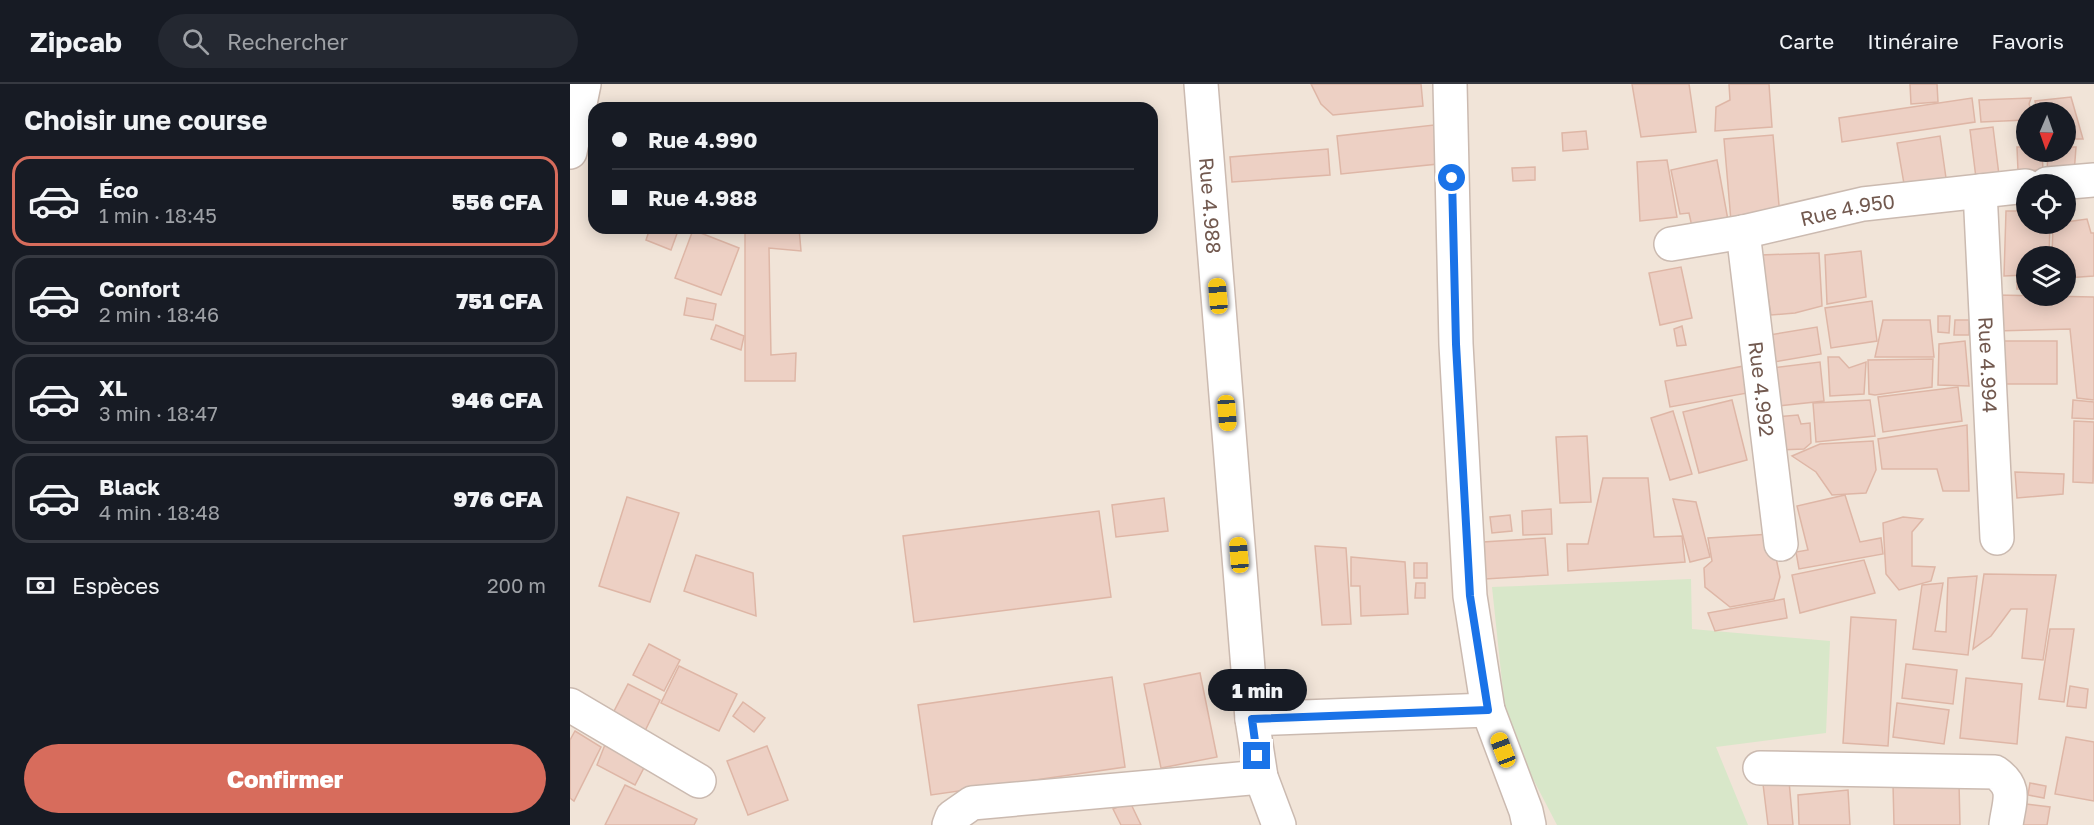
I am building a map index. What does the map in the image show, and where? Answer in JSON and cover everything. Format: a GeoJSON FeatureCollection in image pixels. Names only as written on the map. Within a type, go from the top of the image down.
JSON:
{"type":"FeatureCollection","features":[{"type":"Feature","properties":{"kind":"street"},"geometry":{"type":"LineString","coordinates":[[570,152],[584,84]]}},
{"type":"Feature","properties":{"kind":"street","name":"Rue 4.988"},"geometry":{"type":"LineString","coordinates":[[1201,84],[1252,719],[1261,777],[1279,825]]}},
{"type":"Feature","properties":{"kind":"street"},"geometry":{"type":"LineString","coordinates":[[1450,84],[1456,344],[1470,596],[1488,710],[1529,825]]}},
{"type":"Feature","properties":{"kind":"street"},"geometry":{"type":"LineString","coordinates":[[2076,182],[2094,180]]}},
{"type":"Feature","properties":{"kind":"street","name":"Rue 4.950"},"geometry":{"type":"LineString","coordinates":[[1671,244],[1743,232],[1863,204],[2016,187]]}},
{"type":"Feature","properties":{"kind":"street","name":"Rue 4.994"},"geometry":{"type":"LineString","coordinates":[[1980,191],[1997,538]]}},
{"type":"Feature","properties":{"kind":"street","name":"Rue 4.992"},"geometry":{"type":"LineString","coordinates":[[1743,232],[1781,544]]}},
{"type":"Feature","properties":{"kind":"street"},"geometry":{"type":"LineString","coordinates":[[570,705],[699,781]]}},
{"type":"Feature","properties":{"kind":"street"},"geometry":{"type":"LineString","coordinates":[[1252,719],[1488,710]]}},
{"type":"Feature","properties":{"kind":"street"},"geometry":{"type":"LineString","coordinates":[[1761,768],[1995,772],[2006,780],[2011,792],[2006,825]]}},
{"type":"Feature","properties":{"kind":"street"},"geometry":{"type":"LineString","coordinates":[[949,825],[952,817],[972,803],[1261,777]]}},
{"type":"Feature","properties":{"kind":"shaded area"},"geometry":{"type":"Polygon","coordinates":[[[570,84],[2094,84],[2094,825],[570,825],[570,84]]]}},
{"type":"Feature","properties":{"kind":"green space"},"geometry":{"type":"Polygon","coordinates":[[[1691,579],[1692,629],[1830,641],[1826,733],[1716,747],[1748,825],[1557,825],[1507,729],[1492,587],[1691,579]]]}},
{"type":"Feature","properties":{"kind":"building"},"geometry":{"type":"Polygon","coordinates":[[[1311,84],[1421,84],[1423,106],[1333,115],[1321,104],[1311,84]]]}},
{"type":"Feature","properties":{"kind":"building"},"geometry":{"type":"Polygon","coordinates":[[[1632,84],[1689,84],[1696,132],[1641,137],[1632,84]]]}},
{"type":"Feature","properties":{"kind":"building"},"geometry":{"type":"Polygon","coordinates":[[[1729,84],[1769,84],[1772,127],[1715,131],[1716,107],[1730,100],[1729,84]]]}},
{"type":"Feature","properties":{"kind":"building"},"geometry":{"type":"Polygon","coordinates":[[[1910,84],[1937,84],[1938,102],[1911,104],[1910,84]]]}},
{"type":"Feature","properties":{"kind":"building"},"geometry":{"type":"Polygon","coordinates":[[[2071,97],[2072,102],[2035,102],[2071,97]]]}},
{"type":"Feature","properties":{"kind":"building"},"geometry":{"type":"Polygon","coordinates":[[[1972,98],[1975,122],[1842,142],[1839,118],[1972,98]]]}},
{"type":"Feature","properties":{"kind":"building"},"geometry":{"type":"Polygon","coordinates":[[[2031,98],[2030,102],[2016,102],[2016,120],[1981,122],[1979,100],[2031,98]]]}},
{"type":"Feature","properties":{"kind":"building"},"geometry":{"type":"Polygon","coordinates":[[[2076,114],[2083,139],[2076,139],[2076,114]]]}},
{"type":"Feature","properties":{"kind":"building"},"geometry":{"type":"Polygon","coordinates":[[[1434,125],[1438,164],[1341,174],[1337,136],[1434,125]]]}},
{"type":"Feature","properties":{"kind":"building"},"geometry":{"type":"Polygon","coordinates":[[[1993,127],[2000,183],[1977,186],[1970,130],[1993,127]]]}},
{"type":"Feature","properties":{"kind":"building"},"geometry":{"type":"Polygon","coordinates":[[[1586,131],[1588,149],[1563,151],[1562,133],[1586,131]]]}},
{"type":"Feature","properties":{"kind":"building"},"geometry":{"type":"Polygon","coordinates":[[[1773,135],[1780,217],[1731,221],[1724,139],[1773,135]]]}},
{"type":"Feature","properties":{"kind":"building"},"geometry":{"type":"Polygon","coordinates":[[[1940,136],[1946,178],[1904,184],[1897,143],[1940,136]]]}},
{"type":"Feature","properties":{"kind":"building"},"geometry":{"type":"Polygon","coordinates":[[[1328,149],[1330,175],[1232,182],[1230,157],[1328,149]]]}},
{"type":"Feature","properties":{"kind":"building"},"geometry":{"type":"Polygon","coordinates":[[[1667,160],[1677,217],[1640,221],[1637,162],[1667,160]]]}},
{"type":"Feature","properties":{"kind":"building"},"geometry":{"type":"Polygon","coordinates":[[[1717,160],[1730,231],[1694,236],[1689,213],[1680,214],[1671,170],[1717,160]]]}},
{"type":"Feature","properties":{"kind":"building"},"geometry":{"type":"Polygon","coordinates":[[[2018,162],[2043,162],[2043,170],[2018,171],[2018,162]]]}},
{"type":"Feature","properties":{"kind":"building"},"geometry":{"type":"Polygon","coordinates":[[[2048,162],[2075,162],[2074,174],[2047,172],[2048,162]]]}},
{"type":"Feature","properties":{"kind":"building"},"geometry":{"type":"Polygon","coordinates":[[[1535,167],[1535,180],[1513,181],[1512,168],[1535,167]]]}},
{"type":"Feature","properties":{"kind":"building"},"geometry":{"type":"Polygon","coordinates":[[[2006,211],[2016,211],[2016,234],[2050,234],[2049,246],[2016,246],[2016,275],[2004,276],[2006,211]]]}},
{"type":"Feature","properties":{"kind":"building"},"geometry":{"type":"Polygon","coordinates":[[[2087,219],[2091,233],[2094,233],[2094,276],[2076,277],[2076,246],[2052,246],[2053,234],[2076,234],[2076,221],[2087,219]]]}},
{"type":"Feature","properties":{"kind":"building"},"geometry":{"type":"Polygon","coordinates":[[[648,234],[677,234],[671,250],[646,240],[648,234]]]}},
{"type":"Feature","properties":{"kind":"building"},"geometry":{"type":"Polygon","coordinates":[[[692,234],[703,234],[739,248],[721,295],[675,278],[692,234]]]}},
{"type":"Feature","properties":{"kind":"building"},"geometry":{"type":"Polygon","coordinates":[[[745,234],[800,234],[801,251],[769,248],[771,355],[796,353],[795,381],[745,381],[745,234]]]}},
{"type":"Feature","properties":{"kind":"building"},"geometry":{"type":"Polygon","coordinates":[[[1861,251],[1866,297],[1827,304],[1825,255],[1861,251]]]}},
{"type":"Feature","properties":{"kind":"building"},"geometry":{"type":"Polygon","coordinates":[[[1819,253],[1822,306],[1795,313],[1771,315],[1761,255],[1819,253]]]}},
{"type":"Feature","properties":{"kind":"building"},"geometry":{"type":"Polygon","coordinates":[[[1681,267],[1692,318],[1660,325],[1649,273],[1681,267]]]}},
{"type":"Feature","properties":{"kind":"building"},"geometry":{"type":"Polygon","coordinates":[[[1996,295],[2016,295],[2016,306],[2076,306],[2076,297],[2094,297],[2094,400],[2077,398],[2070,329],[1995,331],[1996,295]]]}},
{"type":"Feature","properties":{"kind":"building"},"geometry":{"type":"Polygon","coordinates":[[[687,298],[716,304],[713,320],[684,315],[687,298]]]}},
{"type":"Feature","properties":{"kind":"building"},"geometry":{"type":"Polygon","coordinates":[[[1872,301],[1877,341],[1831,348],[1825,308],[1872,301]]]}},
{"type":"Feature","properties":{"kind":"building"},"geometry":{"type":"Polygon","coordinates":[[[1938,316],[1950,316],[1949,333],[1938,332],[1938,316]]]}},
{"type":"Feature","properties":{"kind":"building"},"geometry":{"type":"Polygon","coordinates":[[[1883,320],[1930,320],[1934,357],[1875,357],[1883,320]]]}},
{"type":"Feature","properties":{"kind":"building"},"geometry":{"type":"Polygon","coordinates":[[[1955,320],[1969,320],[1969,335],[1954,335],[1955,320]]]}},
{"type":"Feature","properties":{"kind":"building"},"geometry":{"type":"Polygon","coordinates":[[[716,325],[744,336],[741,350],[711,339],[716,325]]]}},
{"type":"Feature","properties":{"kind":"building"},"geometry":{"type":"Polygon","coordinates":[[[1682,326],[1686,345],[1677,346],[1674,329],[1682,326]]]}},
{"type":"Feature","properties":{"kind":"building"},"geometry":{"type":"Polygon","coordinates":[[[1817,327],[1821,354],[1774,362],[1769,335],[1817,327]]]}},
{"type":"Feature","properties":{"kind":"building"},"geometry":{"type":"Polygon","coordinates":[[[1965,341],[1969,386],[1938,385],[1939,344],[1965,341]]]}},
{"type":"Feature","properties":{"kind":"building"},"geometry":{"type":"Polygon","coordinates":[[[1998,341],[2057,341],[2057,384],[1998,384],[1998,341]]]}},
{"type":"Feature","properties":{"kind":"building"},"geometry":{"type":"Polygon","coordinates":[[[1828,357],[1839,357],[1849,368],[1866,362],[1864,394],[1830,396],[1828,357]]]}},
{"type":"Feature","properties":{"kind":"building"},"geometry":{"type":"Polygon","coordinates":[[[1933,359],[1932,387],[1869,394],[1868,360],[1933,359]]]}},
{"type":"Feature","properties":{"kind":"building"},"geometry":{"type":"Polygon","coordinates":[[[1820,362],[1824,401],[1769,407],[1765,369],[1820,362]]]}},
{"type":"Feature","properties":{"kind":"building"},"geometry":{"type":"Polygon","coordinates":[[[1749,365],[1753,392],[1670,407],[1665,381],[1749,365]]]}},
{"type":"Feature","properties":{"kind":"building"},"geometry":{"type":"Polygon","coordinates":[[[1958,387],[1962,421],[1883,432],[1878,397],[1958,387]]]}},
{"type":"Feature","properties":{"kind":"building"},"geometry":{"type":"Polygon","coordinates":[[[1732,400],[1747,460],[1699,473],[1683,412],[1732,400]]]}},
{"type":"Feature","properties":{"kind":"building"},"geometry":{"type":"Polygon","coordinates":[[[1870,400],[1875,436],[1816,442],[1813,403],[1870,400]]]}},
{"type":"Feature","properties":{"kind":"building"},"geometry":{"type":"Polygon","coordinates":[[[2073,400],[2094,402],[2094,419],[2072,418],[2073,400]]]}},
{"type":"Feature","properties":{"kind":"building"},"geometry":{"type":"Polygon","coordinates":[[[1673,411],[1692,474],[1670,480],[1651,418],[1673,411]]]}},
{"type":"Feature","properties":{"kind":"building"},"geometry":{"type":"Polygon","coordinates":[[[1798,415],[1801,424],[1810,423],[1811,443],[1804,449],[1775,450],[1774,417],[1798,415]]]}},
{"type":"Feature","properties":{"kind":"building"},"geometry":{"type":"Polygon","coordinates":[[[2074,421],[2094,422],[2093,483],[2073,482],[2074,421]]]}},
{"type":"Feature","properties":{"kind":"building"},"geometry":{"type":"Polygon","coordinates":[[[1967,425],[1969,491],[1943,491],[1937,469],[1882,469],[1878,439],[1967,425]]]}},
{"type":"Feature","properties":{"kind":"building"},"geometry":{"type":"Polygon","coordinates":[[[1587,436],[1591,502],[1560,503],[1556,437],[1587,436]]]}},
{"type":"Feature","properties":{"kind":"building"},"geometry":{"type":"Polygon","coordinates":[[[1873,441],[1876,470],[1866,493],[1832,495],[1816,472],[1792,456],[1820,444],[1873,441]]]}},
{"type":"Feature","properties":{"kind":"building"},"geometry":{"type":"Polygon","coordinates":[[[2015,472],[2064,474],[2063,494],[2017,498],[2015,472]]]}},
{"type":"Feature","properties":{"kind":"building"},"geometry":{"type":"Polygon","coordinates":[[[1603,478],[1648,478],[1654,537],[1682,536],[1685,562],[1568,571],[1567,544],[1588,544],[1603,478]]]}},
{"type":"Feature","properties":{"kind":"building"},"geometry":{"type":"Polygon","coordinates":[[[1845,495],[1860,542],[1881,538],[1883,554],[1799,569],[1796,552],[1808,550],[1797,506],[1845,495]]]}},
{"type":"Feature","properties":{"kind":"building"},"geometry":{"type":"Polygon","coordinates":[[[627,497],[679,513],[650,602],[599,586],[627,497]]]}},
{"type":"Feature","properties":{"kind":"building"},"geometry":{"type":"Polygon","coordinates":[[[1164,498],[1168,531],[1116,537],[1112,505],[1164,498]]]}},
{"type":"Feature","properties":{"kind":"building"},"geometry":{"type":"Polygon","coordinates":[[[1673,499],[1696,502],[1710,557],[1690,562],[1673,499]]]}},
{"type":"Feature","properties":{"kind":"building"},"geometry":{"type":"Polygon","coordinates":[[[1551,509],[1552,534],[1523,535],[1522,511],[1551,509]]]}},
{"type":"Feature","properties":{"kind":"building"},"geometry":{"type":"Polygon","coordinates":[[[1099,511],[1111,597],[914,622],[903,536],[1099,511]]]}},
{"type":"Feature","properties":{"kind":"building"},"geometry":{"type":"Polygon","coordinates":[[[1510,515],[1512,531],[1492,533],[1490,517],[1510,515]]]}},
{"type":"Feature","properties":{"kind":"building"},"geometry":{"type":"Polygon","coordinates":[[[1903,517],[1923,519],[1912,532],[1912,566],[1935,567],[1931,581],[1899,590],[1886,574],[1883,523],[1903,517]]]}},
{"type":"Feature","properties":{"kind":"building"},"geometry":{"type":"Polygon","coordinates":[[[1771,534],[1780,577],[1774,599],[1730,607],[1705,587],[1704,568],[1712,561],[1708,538],[1771,534]]]}},
{"type":"Feature","properties":{"kind":"building"},"geometry":{"type":"Polygon","coordinates":[[[1545,538],[1548,575],[1485,579],[1483,542],[1545,538]]]}},
{"type":"Feature","properties":{"kind":"building"},"geometry":{"type":"Polygon","coordinates":[[[1315,546],[1346,548],[1351,624],[1322,625],[1315,546]]]}},
{"type":"Feature","properties":{"kind":"building"},"geometry":{"type":"Polygon","coordinates":[[[696,555],[753,573],[756,616],[684,591],[696,555]]]}},
{"type":"Feature","properties":{"kind":"building"},"geometry":{"type":"Polygon","coordinates":[[[1351,557],[1405,562],[1408,614],[1361,616],[1360,586],[1351,586],[1351,557]]]}},
{"type":"Feature","properties":{"kind":"building"},"geometry":{"type":"Polygon","coordinates":[[[1864,560],[1875,593],[1800,613],[1792,575],[1864,560]]]}},
{"type":"Feature","properties":{"kind":"building"},"geometry":{"type":"Polygon","coordinates":[[[1414,563],[1427,563],[1427,578],[1414,578],[1414,563]]]}},
{"type":"Feature","properties":{"kind":"building"},"geometry":{"type":"Polygon","coordinates":[[[1984,574],[2056,575],[2043,660],[2022,658],[2027,609],[2011,609],[1991,636],[1973,649],[1984,574]]]}},
{"type":"Feature","properties":{"kind":"building"},"geometry":{"type":"Polygon","coordinates":[[[1977,576],[1968,655],[1913,649],[1922,585],[1943,583],[1935,631],[1946,632],[1948,578],[1977,576]]]}},
{"type":"Feature","properties":{"kind":"building"},"geometry":{"type":"Polygon","coordinates":[[[1416,583],[1425,583],[1425,598],[1415,598],[1416,583]]]}},
{"type":"Feature","properties":{"kind":"building"},"geometry":{"type":"Polygon","coordinates":[[[1784,599],[1787,618],[1715,631],[1708,613],[1784,599]]]}},
{"type":"Feature","properties":{"kind":"building"},"geometry":{"type":"Polygon","coordinates":[[[1851,617],[1896,620],[1888,746],[1843,743],[1851,617]]]}},
{"type":"Feature","properties":{"kind":"building"},"geometry":{"type":"Polygon","coordinates":[[[2050,629],[2074,629],[2064,702],[2039,699],[2050,629]]]}},
{"type":"Feature","properties":{"kind":"building"},"geometry":{"type":"Polygon","coordinates":[[[649,644],[680,660],[664,691],[633,675],[649,644]]]}},
{"type":"Feature","properties":{"kind":"building"},"geometry":{"type":"Polygon","coordinates":[[[1906,664],[1957,670],[1953,704],[1902,698],[1906,664]]]}},
{"type":"Feature","properties":{"kind":"building"},"geometry":{"type":"Polygon","coordinates":[[[679,666],[737,694],[719,731],[661,703],[679,666]]]}},
{"type":"Feature","properties":{"kind":"building"},"geometry":{"type":"Polygon","coordinates":[[[1200,673],[1217,757],[1161,768],[1144,684],[1200,673]]]}},
{"type":"Feature","properties":{"kind":"building"},"geometry":{"type":"Polygon","coordinates":[[[1112,677],[1125,767],[931,795],[918,705],[1112,677]]]}},
{"type":"Feature","properties":{"kind":"building"},"geometry":{"type":"Polygon","coordinates":[[[1966,678],[2022,684],[2017,744],[1960,738],[1966,678]]]}},
{"type":"Feature","properties":{"kind":"building"},"geometry":{"type":"Polygon","coordinates":[[[628,684],[660,700],[643,735],[610,719],[628,684]]]}},
{"type":"Feature","properties":{"kind":"building"},"geometry":{"type":"Polygon","coordinates":[[[2070,686],[2088,689],[2086,708],[2067,706],[2070,686]]]}},
{"type":"Feature","properties":{"kind":"building"},"geometry":{"type":"Polygon","coordinates":[[[743,702],[765,718],[754,732],[733,716],[743,702]]]}},
{"type":"Feature","properties":{"kind":"building"},"geometry":{"type":"Polygon","coordinates":[[[1897,703],[1949,710],[1944,744],[1893,737],[1897,703]]]}},
{"type":"Feature","properties":{"kind":"building"},"geometry":{"type":"Polygon","coordinates":[[[575,731],[601,747],[574,801],[570,798],[570,740],[575,731]]]}},
{"type":"Feature","properties":{"kind":"building"},"geometry":{"type":"Polygon","coordinates":[[[608,737],[647,762],[635,785],[597,765],[608,737]]]}},
{"type":"Feature","properties":{"kind":"building"},"geometry":{"type":"Polygon","coordinates":[[[2066,737],[2094,742],[2094,801],[2055,794],[2066,737]]]}},
{"type":"Feature","properties":{"kind":"building"},"geometry":{"type":"Polygon","coordinates":[[[767,746],[788,800],[748,815],[727,761],[767,746]]]}},
{"type":"Feature","properties":{"kind":"building"},"geometry":{"type":"Polygon","coordinates":[[[1789,781],[1793,825],[1768,825],[1763,784],[1789,781]]]}},
{"type":"Feature","properties":{"kind":"building"},"geometry":{"type":"Polygon","coordinates":[[[1959,783],[1960,825],[1894,825],[1893,784],[1959,783]]]}},
{"type":"Feature","properties":{"kind":"building"},"geometry":{"type":"Polygon","coordinates":[[[2030,783],[2046,786],[2044,798],[2028,795],[2030,783]]]}},
{"type":"Feature","properties":{"kind":"building"},"geometry":{"type":"Polygon","coordinates":[[[625,785],[697,819],[694,825],[605,825],[625,785]]]}},
{"type":"Feature","properties":{"kind":"building"},"geometry":{"type":"Polygon","coordinates":[[[1848,790],[1850,825],[1799,825],[1798,795],[1848,790]]]}},
{"type":"Feature","properties":{"kind":"building"},"geometry":{"type":"Polygon","coordinates":[[[1130,802],[1141,825],[1121,825],[1113,809],[1130,802]]]}},
{"type":"Feature","properties":{"kind":"building"},"geometry":{"type":"Polygon","coordinates":[[[2026,804],[2050,807],[2047,825],[2023,825],[2026,804]]]}},
{"type":"Feature","properties":{"kind":"route"},"geometry":{"type":"LineString","coordinates":[[1257,756],[1252,719],[1488,710],[1470,596],[1456,344],[1452,178]]}}]}
